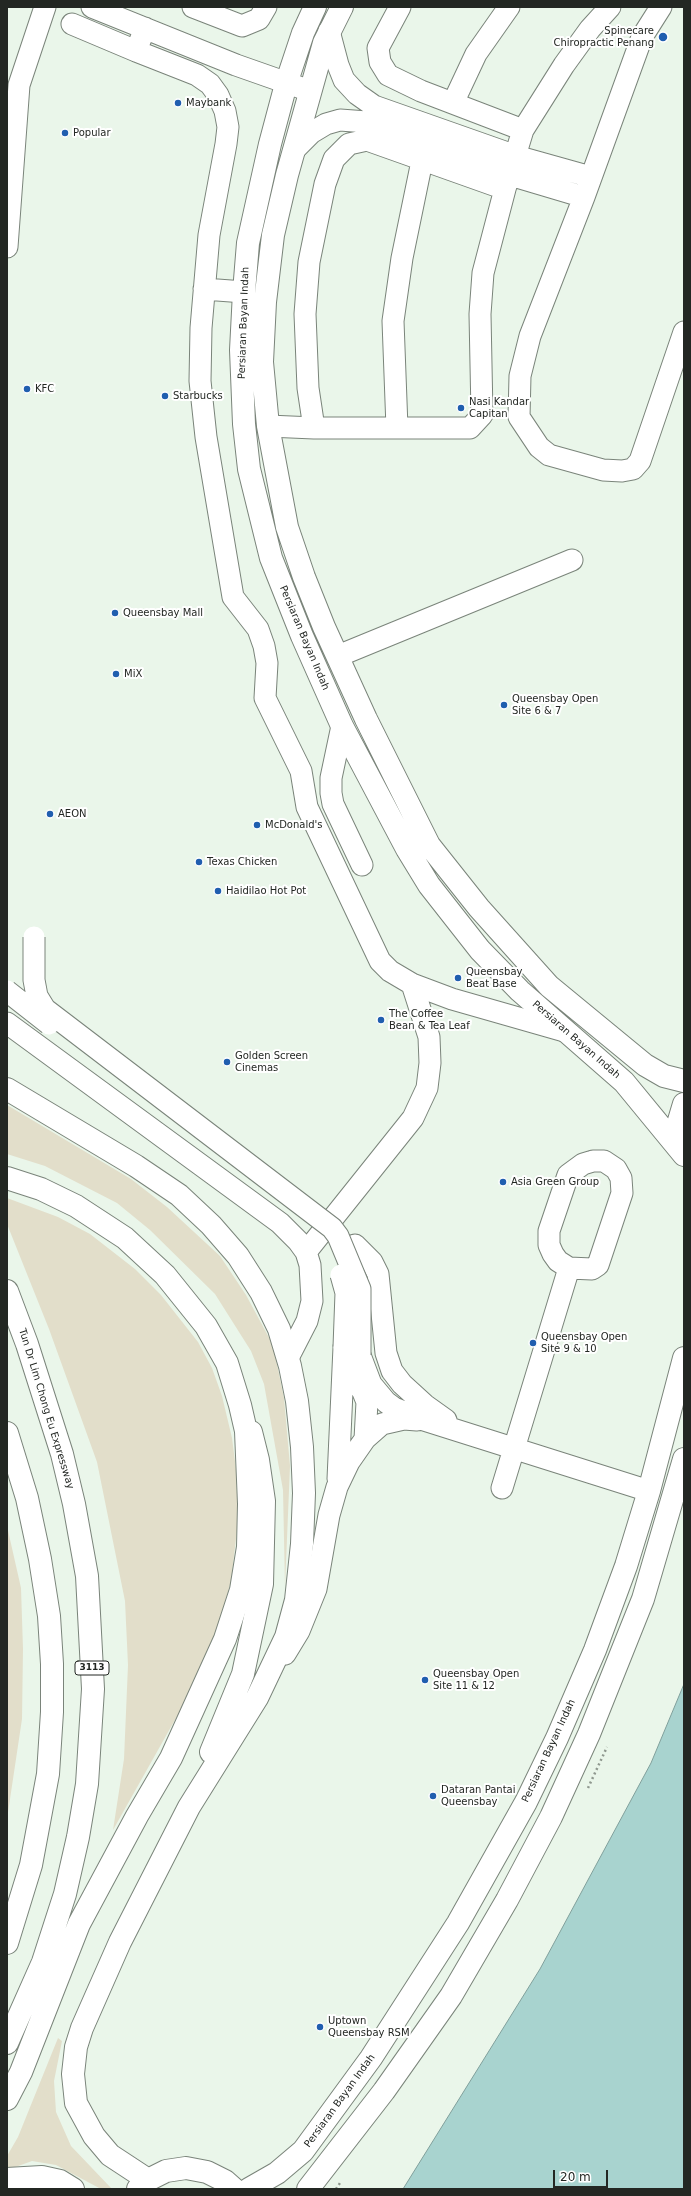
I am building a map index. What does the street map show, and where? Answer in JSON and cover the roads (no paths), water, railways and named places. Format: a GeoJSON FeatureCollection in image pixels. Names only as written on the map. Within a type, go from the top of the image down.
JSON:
{"type":"FeatureCollection","features":[{"type":"Feature","properties":{"kind":"main road","name":"Persiaran Bayan Indah"},"geometry":{"type":"LineString","coordinates":[[315,7],[303,33],[286,84],[250,236],[244,292],[241,391],[249,469],[271,558],[302,636],[342,726],[407,849],[429,885],[480,950],[564,1031],[624,1082],[684,1154]]}},
{"type":"Feature","properties":{"kind":"main road","name":"Persiaran Bayan Indah"},"geometry":{"type":"LineString","coordinates":[[342,7],[329,32],[294,150],[273,235],[265,302],[262,362],[268,426],[287,526],[304,577],[366,719],[430,845],[452,875],[549,986],[645,1065],[664,1076],[684,1081]]}},
{"type":"Feature","properties":{"kind":"main road"},"geometry":{"type":"LineString","coordinates":[[7,1089],[148,1174],[179,1195],[212,1225],[238,1256],[261,1292],[279,1329],[288,1358],[297,1401],[302,1447],[304,1493],[302,1544],[300,1572],[292,1619],[286,1637],[257,1698],[189,1807],[120,1942],[82,2028],[76,2047],[72,2074],[76,2103],[97,2141],[110,2155],[143,2184],[166,2171],[186,2168],[207,2172],[225,2180],[234,2189]]}},
{"type":"Feature","properties":{"kind":"main road"},"geometry":{"type":"LineString","coordinates":[[684,1104],[678,1124],[679,1141],[684,1154]]}},
{"type":"Feature","properties":{"kind":"main road"},"geometry":{"type":"LineString","coordinates":[[7,1178],[41,1190],[76,1206],[125,1238],[151,1260],[206,1326],[220,1349],[250,1429],[258,1460],[264,1501],[262,1584],[243,1674],[189,1807]]}},
{"type":"Feature","properties":{"kind":"main road","name":"Tun Dr Lim Chong Eu Expressway"},"geometry":{"type":"LineString","coordinates":[[7,1291],[34,1366],[62,1454],[74,1504],[87,1576],[93,1689],[87,1784],[78,1837],[65,1894],[44,1962],[7,2043]]}},
{"type":"Feature","properties":{"kind":"main road","name":"Persiaran Bayan Indah"},"geometry":{"type":"LineString","coordinates":[[249,2189],[277,2173],[303,2151],[372,2058],[458,1923],[526,1802],[557,1738],[598,1643],[626,1566],[649,1491],[684,1358]]}},
{"type":"Feature","properties":{"kind":"main road"},"geometry":{"type":"LineString","coordinates":[[7,2099],[21,2072],[79,1924],[137,1816],[171,1758],[226,1640],[241,1590],[248,1547],[249,1466],[246,1431],[232,1378]]}},
{"type":"Feature","properties":{"kind":"main road"},"geometry":{"type":"LineString","coordinates":[[7,1433],[27,1498],[46,1587],[52,1664],[52,1712],[48,1774],[41,1817],[31,1865],[7,1943]]}},
{"type":"Feature","properties":{"kind":"main road"},"geometry":{"type":"LineString","coordinates":[[308,2189],[384,2091],[451,1996],[507,1900],[551,1817],[590,1734],[643,1599],[684,1459]]}},
{"type":"Feature","properties":{"kind":"main road"},"geometry":{"type":"LineString","coordinates":[[7,2179],[42,2177],[60,2181],[73,2189]]}},
{"type":"Feature","properties":{"kind":"street"},"geometry":{"type":"LineString","coordinates":[[7,247],[19,85],[44,7]]}},
{"type":"Feature","properties":{"kind":"street"},"geometry":{"type":"LineString","coordinates":[[193,7],[242,26],[259,19],[266,7]]}},
{"type":"Feature","properties":{"kind":"street"},"geometry":{"type":"LineString","coordinates":[[400,7],[378,48],[380,62],[388,75],[453,103],[523,130]]}},
{"type":"Feature","properties":{"kind":"street"},"geometry":{"type":"LineString","coordinates":[[453,103],[476,54],[509,7]]}},
{"type":"Feature","properties":{"kind":"street"},"geometry":{"type":"LineString","coordinates":[[268,426],[314,428],[470,428],[482,415],[480,314],[483,273],[523,130],[564,65],[590,29],[610,7]]}},
{"type":"Feature","properties":{"kind":"street"},"geometry":{"type":"LineString","coordinates":[[661,7],[642,37],[584,197],[530,336],[520,376],[519,417],[539,447],[550,455],[603,470],[622,471],[633,469],[640,461],[684,332]]}},
{"type":"Feature","properties":{"kind":"street"},"geometry":{"type":"LineString","coordinates":[[71,21],[96,8],[286,84],[310,92]]}},
{"type":"Feature","properties":{"kind":"street"},"geometry":{"type":"LineString","coordinates":[[71,21],[136,51],[197,75],[210,84],[218,95],[226,111],[228,127],[226,144],[209,235],[204,289],[200,381],[206,437],[233,597],[258,629],[264,646],[267,663],[265,698],[301,771],[307,807],[380,961],[390,971],[412,984],[452,999],[564,1031]]}},
{"type":"Feature","properties":{"kind":"street"},"geometry":{"type":"LineString","coordinates":[[136,51],[145,28]]}},
{"type":"Feature","properties":{"kind":"street"},"geometry":{"type":"LineString","coordinates":[[329,32],[338,65],[344,80],[362,98],[374,106],[510,173]]}},
{"type":"Feature","properties":{"kind":"street"},"geometry":{"type":"LineString","coordinates":[[294,150],[311,133],[326,124],[340,120],[367,122],[510,173],[584,197]]}},
{"type":"Feature","properties":{"kind":"street"},"geometry":{"type":"LineString","coordinates":[[314,428],[308,388],[305,314],[309,262],[325,184],[334,158],[350,144],[367,140],[422,161],[510,173],[591,177]]}},
{"type":"Feature","properties":{"kind":"street"},"geometry":{"type":"LineString","coordinates":[[397,428],[393,321],[402,258],[422,161]]}},
{"type":"Feature","properties":{"kind":"street"},"geometry":{"type":"LineString","coordinates":[[204,289],[244,292]]}},
{"type":"Feature","properties":{"kind":"street"},"geometry":{"type":"LineString","coordinates":[[338,656],[572,560]]}},
{"type":"Feature","properties":{"kind":"street"},"geometry":{"type":"LineString","coordinates":[[342,726],[330,785],[333,804],[362,865]]}},
{"type":"Feature","properties":{"kind":"street"},"geometry":{"type":"LineString","coordinates":[[342,823],[344,804],[340,788],[341,777],[352,746]]}},
{"type":"Feature","properties":{"kind":"street"},"geometry":{"type":"LineString","coordinates":[[34,937],[34,980],[37,996],[45,1008],[332,1228],[338,1236],[360,1289],[354,1363],[350,1462]]}},
{"type":"Feature","properties":{"kind":"street"},"geometry":{"type":"LineString","coordinates":[[306,1252],[413,1118],[427,1088],[430,1063],[429,1037],[412,984]]}},
{"type":"Feature","properties":{"kind":"street"},"geometry":{"type":"LineString","coordinates":[[7,991],[320,1232],[328,1243],[346,1293],[354,1363],[367,1402],[365,1439]]}},
{"type":"Feature","properties":{"kind":"street"},"geometry":{"type":"LineString","coordinates":[[7,1023],[280,1223],[298,1241],[306,1252],[310,1265],[312,1301],[307,1321],[288,1358]]}},
{"type":"Feature","properties":{"kind":"street"},"geometry":{"type":"LineString","coordinates":[[593,1161],[604,1161],[616,1169],[623,1186],[601,1259],[598,1265],[592,1269],[569,1268],[558,1261],[553,1254],[549,1245],[549,1231],[568,1175],[583,1164],[593,1161]]}},
{"type":"Feature","properties":{"kind":"street"},"geometry":{"type":"LineString","coordinates":[[355,1245],[372,1262],[378,1274],[386,1353],[392,1371],[402,1384],[425,1405],[461,1431]]}},
{"type":"Feature","properties":{"kind":"street"},"geometry":{"type":"LineString","coordinates":[[502,1488],[569,1268]]}},
{"type":"Feature","properties":{"kind":"street"},"geometry":{"type":"LineString","coordinates":[[354,1363],[386,1402],[394,1408],[424,1420],[649,1491]]}},
{"type":"Feature","properties":{"kind":"street"},"geometry":{"type":"LineString","coordinates":[[268,1676],[292,1642],[316,1589],[329,1515],[337,1487],[354,1363]]}},
{"type":"Feature","properties":{"kind":"street"},"geometry":{"type":"LineString","coordinates":[[337,1487],[350,1462],[365,1439],[382,1424],[404,1419],[424,1420]]}},
{"type":"Feature","properties":{"kind":"water"},"geometry":{"type":"Polygon","coordinates":[[[684,1684],[684,2189],[403,2189],[540,1969],[651,1763],[684,1684]]]}},
{"type":"Feature","properties":{"kind":"place","name":"Spinecare Chiropractic Penang"},"geometry":{"type":"Point","coordinates":[663,37]}},
{"type":"Feature","properties":{"kind":"place","name":"Maybank"},"geometry":{"type":"Point","coordinates":[178,103]}},
{"type":"Feature","properties":{"kind":"place","name":"Popular"},"geometry":{"type":"Point","coordinates":[65,133]}},
{"type":"Feature","properties":{"kind":"place","name":"KFC"},"geometry":{"type":"Point","coordinates":[27,389]}},
{"type":"Feature","properties":{"kind":"place","name":"Starbucks"},"geometry":{"type":"Point","coordinates":[165,396]}},
{"type":"Feature","properties":{"kind":"place","name":"Nasi Kandar Capitan"},"geometry":{"type":"Point","coordinates":[461,408]}},
{"type":"Feature","properties":{"kind":"place","name":"Queensbay Mall"},"geometry":{"type":"Point","coordinates":[115,613]}},
{"type":"Feature","properties":{"kind":"place","name":"MiX"},"geometry":{"type":"Point","coordinates":[116,674]}},
{"type":"Feature","properties":{"kind":"place","name":"Queensbay Open Site 6 & 7"},"geometry":{"type":"Point","coordinates":[504,705]}},
{"type":"Feature","properties":{"kind":"place","name":"AEON"},"geometry":{"type":"Point","coordinates":[50,814]}},
{"type":"Feature","properties":{"kind":"place","name":"McDonald's"},"geometry":{"type":"Point","coordinates":[257,825]}},
{"type":"Feature","properties":{"kind":"place","name":"Texas Chicken"},"geometry":{"type":"Point","coordinates":[199,862]}},
{"type":"Feature","properties":{"kind":"place","name":"Haidilao Hot Pot"},"geometry":{"type":"Point","coordinates":[218,891]}},
{"type":"Feature","properties":{"kind":"place","name":"Queensbay Beat Base"},"geometry":{"type":"Point","coordinates":[458,978]}},
{"type":"Feature","properties":{"kind":"place","name":"The Coffee Bean & Tea Leaf"},"geometry":{"type":"Point","coordinates":[381,1020]}},
{"type":"Feature","properties":{"kind":"place","name":"Golden Screen Cinemas"},"geometry":{"type":"Point","coordinates":[227,1062]}},
{"type":"Feature","properties":{"kind":"place","name":"Asia Green Group"},"geometry":{"type":"Point","coordinates":[503,1182]}},
{"type":"Feature","properties":{"kind":"place","name":"Queensbay Open Site 9 & 10"},"geometry":{"type":"Point","coordinates":[533,1343]}},
{"type":"Feature","properties":{"kind":"place","name":"Queensbay Open Site 11 & 12"},"geometry":{"type":"Point","coordinates":[425,1680]}},
{"type":"Feature","properties":{"kind":"place","name":"Dataran Pantai Queensbay"},"geometry":{"type":"Point","coordinates":[433,1796]}},
{"type":"Feature","properties":{"kind":"place","name":"Uptown Queensbay RSM"},"geometry":{"type":"Point","coordinates":[320,2027]}}]}
